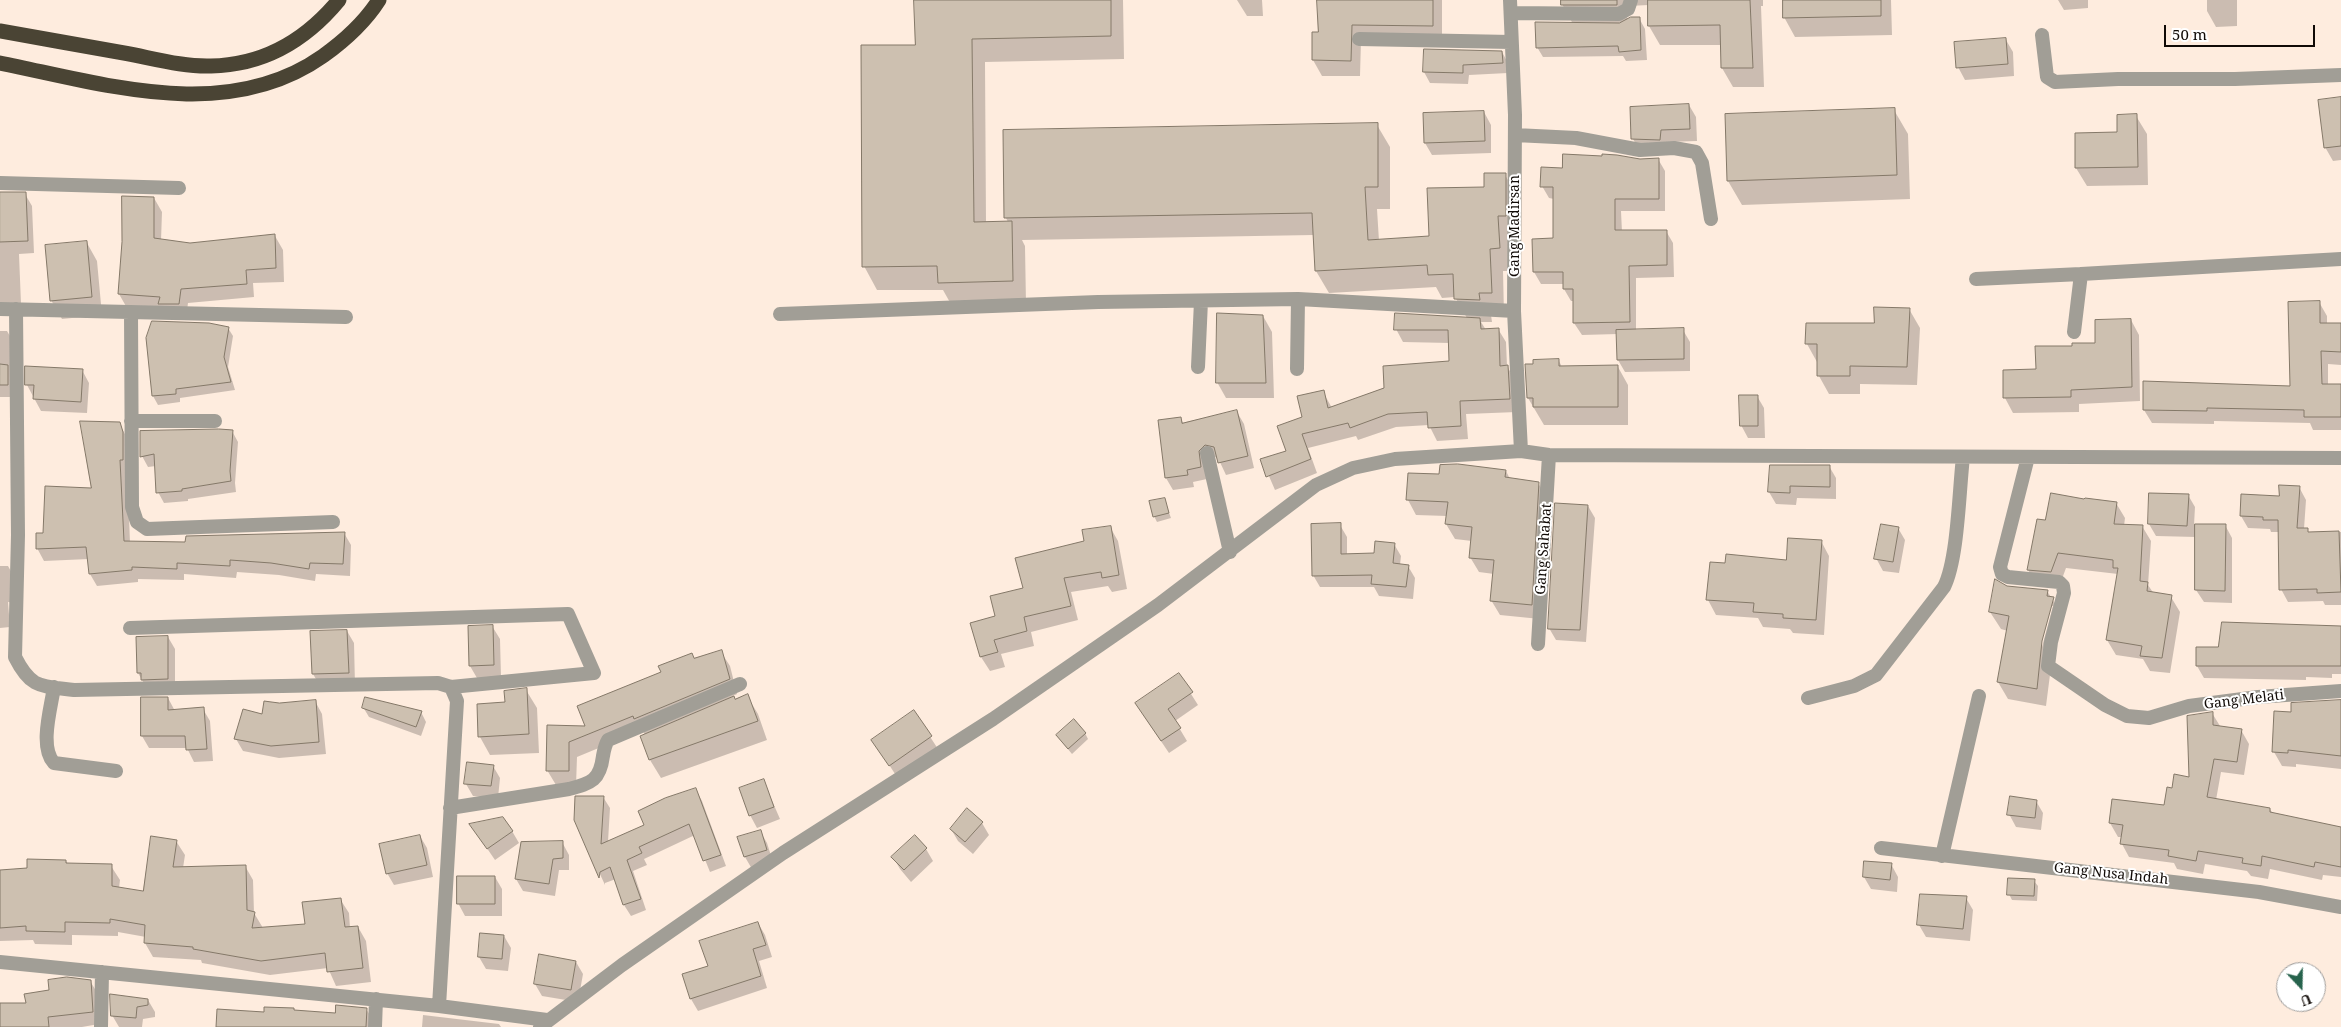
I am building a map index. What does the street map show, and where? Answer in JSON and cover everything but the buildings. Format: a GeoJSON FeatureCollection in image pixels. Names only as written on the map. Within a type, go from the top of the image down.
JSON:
{"type":"FeatureCollection","features":[{"type":"Feature","properties":{"kind":"highway"},"geometry":{"type":"LineString","coordinates":[[0,31],[211,66],[244,62],[273,53],[303,37],[326,17],[340,0]]}},
{"type":"Feature","properties":{"kind":"highway"},"geometry":{"type":"LineString","coordinates":[[0,64],[125,88],[166,93],[208,95],[245,91],[278,81],[308,67],[332,50],[357,28],[378,0]]}},
{"type":"Feature","properties":{"kind":"street"},"geometry":{"type":"LineString","coordinates":[[1511,7],[1619,14],[1628,9],[1631,0]]}},
{"type":"Feature","properties":{"kind":"street","name":"Gang Madirsan"},"geometry":{"type":"LineString","coordinates":[[1511,7],[1515,135],[1514,311],[1521,451]]}},
{"type":"Feature","properties":{"kind":"street"},"geometry":{"type":"LineString","coordinates":[[2042,35],[2047,77],[2055,82],[2128,78],[2234,79],[2341,75]]}},
{"type":"Feature","properties":{"kind":"street"},"geometry":{"type":"LineString","coordinates":[[1359,39],[1511,42]]}},
{"type":"Feature","properties":{"kind":"street"},"geometry":{"type":"LineString","coordinates":[[1515,135],[1576,138],[1640,150],[1674,148],[1696,152],[1702,163],[1711,219]]}},
{"type":"Feature","properties":{"kind":"street"},"geometry":{"type":"LineString","coordinates":[[0,183],[179,188]]}},
{"type":"Feature","properties":{"kind":"street"},"geometry":{"type":"LineString","coordinates":[[1976,279],[2341,259]]}},
{"type":"Feature","properties":{"kind":"street"},"geometry":{"type":"LineString","coordinates":[[2074,332],[2081,274]]}},
{"type":"Feature","properties":{"kind":"street"},"geometry":{"type":"LineString","coordinates":[[780,314],[1298,298],[1514,311]]}},
{"type":"Feature","properties":{"kind":"street"},"geometry":{"type":"LineString","coordinates":[[1297,369],[1298,298]]}},
{"type":"Feature","properties":{"kind":"street"},"geometry":{"type":"LineString","coordinates":[[1198,367],[1201,300]]}},
{"type":"Feature","properties":{"kind":"street"},"geometry":{"type":"LineString","coordinates":[[0,309],[346,317]]}},
{"type":"Feature","properties":{"kind":"street"},"geometry":{"type":"LineString","coordinates":[[16,309],[18,535],[15,657],[24,675],[41,686],[74,690],[438,683],[451,687],[594,673],[568,614],[130,628]]}},
{"type":"Feature","properties":{"kind":"street"},"geometry":{"type":"LineString","coordinates":[[131,312],[132,507],[137,522],[147,528],[334,522]]}},
{"type":"Feature","properties":{"kind":"street"},"geometry":{"type":"LineString","coordinates":[[131,421],[215,421]]}},
{"type":"Feature","properties":{"kind":"street"},"geometry":{"type":"LineString","coordinates":[[0,962],[439,1006],[543,1024],[783,853],[993,719],[1158,605],[1316,485],[1353,468],[1396,459],[1521,451],[1549,455],[2341,458]]}},
{"type":"Feature","properties":{"kind":"street"},"geometry":{"type":"LineString","coordinates":[[1207,453],[1230,552]]}},
{"type":"Feature","properties":{"kind":"street","name":"Gang Sahabat"},"geometry":{"type":"LineString","coordinates":[[1538,644],[1549,455]]}},
{"type":"Feature","properties":{"kind":"street"},"geometry":{"type":"LineString","coordinates":[[1808,698],[1854,686],[1876,675],[1944,587],[1952,559],[1962,457]]}},
{"type":"Feature","properties":{"kind":"street","name":"Gang Melati"},"geometry":{"type":"LineString","coordinates":[[2028,457],[2000,567],[2002,574],[2008,577],[2059,582],[2063,586],[2064,593],[2051,642],[2048,666],[2105,705],[2127,716],[2149,718],[2190,706],[2239,699],[2341,691]]}},
{"type":"Feature","properties":{"kind":"street"},"geometry":{"type":"LineString","coordinates":[[450,808],[570,790],[586,784],[594,780],[600,771],[605,745],[608,740],[740,684]]}},
{"type":"Feature","properties":{"kind":"street"},"geometry":{"type":"LineString","coordinates":[[54,687],[45,748],[49,758],[54,763],[116,771]]}},
{"type":"Feature","properties":{"kind":"street"},"geometry":{"type":"LineString","coordinates":[[439,1006],[457,701],[451,687]]}},
{"type":"Feature","properties":{"kind":"street"},"geometry":{"type":"LineString","coordinates":[[1942,856],[1979,696]]}},
{"type":"Feature","properties":{"kind":"street","name":"Gang Nusa Indah"},"geometry":{"type":"LineString","coordinates":[[1881,848],[2249,891],[2341,907]]}},
{"type":"Feature","properties":{"kind":"street"},"geometry":{"type":"LineString","coordinates":[[101,1027],[102,972]]}},
{"type":"Feature","properties":{"kind":"street"},"geometry":{"type":"LineString","coordinates":[[375,1027],[376,999]]}}]}
